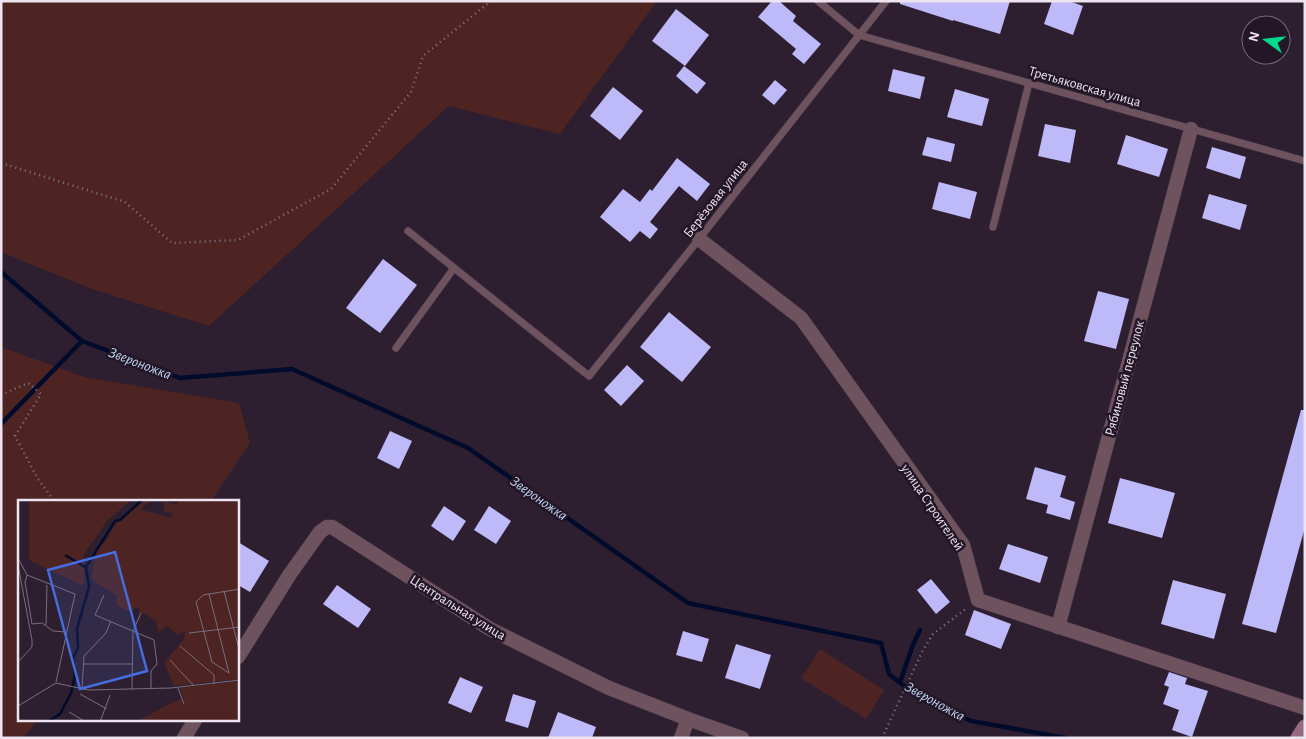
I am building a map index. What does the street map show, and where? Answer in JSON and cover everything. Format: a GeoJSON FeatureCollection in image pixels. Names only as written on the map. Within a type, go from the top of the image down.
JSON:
{"type":"FeatureCollection","features":[{"type":"Feature","properties":{"kind":"street","name":"Рябиновый переулок"},"geometry":{"type":"LineString","coordinates":[[1058,627],[1191,129]]}},
{"type":"Feature","properties":{"kind":"street","name":"улица Строителей"},"geometry":{"type":"LineString","coordinates":[[699,239],[800,318],[963,545],[978,600]]}},
{"type":"Feature","properties":{"kind":"street","name":"Центральная улица"},"geometry":{"type":"LineString","coordinates":[[239,655],[290,574],[320,532],[327,527],[332,527],[490,630],[610,688],[688,720],[742,738]]}},
{"type":"Feature","properties":{"kind":"street"},"geometry":{"type":"LineString","coordinates":[[978,600],[1305,708]]}},
{"type":"Feature","properties":{"kind":"street"},"geometry":{"type":"LineString","coordinates":[[682,738],[688,720]]}},
{"type":"Feature","properties":{"kind":"street"},"geometry":{"type":"LineString","coordinates":[[184,738],[194,722]]}},
{"type":"Feature","properties":{"kind":"street"},"geometry":{"type":"LineString","coordinates":[[1298,738],[1305,727]]}},
{"type":"Feature","properties":{"kind":"lane"},"geometry":{"type":"LineString","coordinates":[[818,1],[859,35]]}},
{"type":"Feature","properties":{"kind":"lane","name":"Берёзовая улица"},"geometry":{"type":"LineString","coordinates":[[454,268],[589,376],[886,1]]}},
{"type":"Feature","properties":{"kind":"lane","name":"Третьяковская улица"},"geometry":{"type":"LineString","coordinates":[[859,35],[1305,161]]}},
{"type":"Feature","properties":{"kind":"lane"},"geometry":{"type":"LineString","coordinates":[[993,227],[1029,83]]}},
{"type":"Feature","properties":{"kind":"lane"},"geometry":{"type":"LineString","coordinates":[[396,348],[454,268],[408,231]]}},
{"type":"Feature","properties":{"kind":"path"},"geometry":{"type":"LineString","coordinates":[[1,163],[125,202],[172,243],[238,240],[331,189],[411,92],[423,56],[491,1]]}},
{"type":"Feature","properties":{"kind":"path"},"geometry":{"type":"LineString","coordinates":[[1,395],[28,383],[41,394],[15,436],[38,479],[54,500]]}},
{"type":"Feature","properties":{"kind":"path"},"geometry":{"type":"LineString","coordinates":[[882,738],[923,650],[933,634],[978,600]]}},
{"type":"Feature","properties":{"kind":"shaded area"},"geometry":{"type":"Polygon","coordinates":[[[1,1],[657,1],[560,134],[449,106],[209,326],[89,288],[1,252],[1,1]]]}},
{"type":"Feature","properties":{"kind":"shaded area"},"geometry":{"type":"Polygon","coordinates":[[[1,347],[84,377],[239,403],[250,443],[212,500],[18,500],[18,722],[35,722],[23,738],[1,738],[1,347]]]}},
{"type":"Feature","properties":{"kind":"shaded area"},"geometry":{"type":"Polygon","coordinates":[[[820,649],[884,690],[866,719],[801,678],[820,649]]]}},
{"type":"Feature","properties":{"kind":"building"},"geometry":{"type":"Polygon","coordinates":[[[772,1],[779,1],[796,16],[793,21],[821,44],[804,64],[792,54],[796,49],[758,17],[772,1]]]}},
{"type":"Feature","properties":{"kind":"building"},"geometry":{"type":"Polygon","coordinates":[[[900,1],[1010,1],[1000,34],[900,4],[900,1]]]}},
{"type":"Feature","properties":{"kind":"building"},"geometry":{"type":"Polygon","coordinates":[[[1052,1],[1069,1],[1083,6],[1073,35],[1044,24],[1052,1]]]}},
{"type":"Feature","properties":{"kind":"building"},"geometry":{"type":"Polygon","coordinates":[[[676,9],[709,35],[685,66],[652,41],[676,9]]]}},
{"type":"Feature","properties":{"kind":"building"},"geometry":{"type":"Polygon","coordinates":[[[684,66],[706,83],[697,94],[676,76],[684,66]]]}},
{"type":"Feature","properties":{"kind":"building"},"geometry":{"type":"Polygon","coordinates":[[[893,69],[925,77],[920,99],[888,91],[893,69]]]}},
{"type":"Feature","properties":{"kind":"building"},"geometry":{"type":"Polygon","coordinates":[[[775,80],[787,90],[774,105],[762,95],[775,80]]]}},
{"type":"Feature","properties":{"kind":"building"},"geometry":{"type":"Polygon","coordinates":[[[613,87],[643,111],[620,140],[590,116],[613,87]]]}},
{"type":"Feature","properties":{"kind":"building"},"geometry":{"type":"Polygon","coordinates":[[[955,89],[989,99],[982,126],[947,117],[955,89]]]}},
{"type":"Feature","properties":{"kind":"building"},"geometry":{"type":"Polygon","coordinates":[[[1045,124],[1076,130],[1070,163],[1038,156],[1045,124]]]}},
{"type":"Feature","properties":{"kind":"building"},"geometry":{"type":"Polygon","coordinates":[[[1126,135],[1168,149],[1159,177],[1117,164],[1126,135]]]}},
{"type":"Feature","properties":{"kind":"building"},"geometry":{"type":"Polygon","coordinates":[[[927,137],[955,144],[951,162],[922,155],[927,137]]]}},
{"type":"Feature","properties":{"kind":"building"},"geometry":{"type":"Polygon","coordinates":[[[1212,147],[1246,157],[1240,179],[1206,168],[1212,147]]]}},
{"type":"Feature","properties":{"kind":"building"},"geometry":{"type":"Polygon","coordinates":[[[677,158],[710,184],[697,201],[679,186],[650,222],[658,229],[650,239],[640,231],[630,242],[600,217],[623,189],[640,202],[650,189],[652,191],[677,158]]]}},
{"type":"Feature","properties":{"kind":"building"},"geometry":{"type":"Polygon","coordinates":[[[939,182],[977,192],[970,219],[932,209],[939,182]]]}},
{"type":"Feature","properties":{"kind":"building"},"geometry":{"type":"Polygon","coordinates":[[[1209,194],[1247,205],[1240,230],[1202,218],[1209,194]]]}},
{"type":"Feature","properties":{"kind":"building"},"geometry":{"type":"Polygon","coordinates":[[[383,259],[417,285],[380,333],[346,308],[383,259]]]}},
{"type":"Feature","properties":{"kind":"building"},"geometry":{"type":"Polygon","coordinates":[[[1098,291],[1129,299],[1116,349],[1084,341],[1098,291]]]}},
{"type":"Feature","properties":{"kind":"building"},"geometry":{"type":"Polygon","coordinates":[[[669,312],[711,347],[682,382],[640,347],[669,312]]]}},
{"type":"Feature","properties":{"kind":"building"},"geometry":{"type":"Polygon","coordinates":[[[627,365],[644,381],[621,406],[604,390],[627,365]]]}},
{"type":"Feature","properties":{"kind":"building"},"geometry":{"type":"Polygon","coordinates":[[[1301,410],[1305,410],[1305,527],[1276,633],[1242,624],[1301,410]]]}},
{"type":"Feature","properties":{"kind":"building"},"geometry":{"type":"Polygon","coordinates":[[[390,431],[412,441],[399,469],[377,458],[390,431]]]}},
{"type":"Feature","properties":{"kind":"building"},"geometry":{"type":"Polygon","coordinates":[[[1035,467],[1066,476],[1060,497],[1075,502],[1070,520],[1046,513],[1048,505],[1026,499],[1035,467]]]}},
{"type":"Feature","properties":{"kind":"building"},"geometry":{"type":"Polygon","coordinates":[[[1120,478],[1175,493],[1162,538],[1108,523],[1120,478]]]}},
{"type":"Feature","properties":{"kind":"building"},"geometry":{"type":"Polygon","coordinates":[[[444,506],[466,521],[453,541],[431,526],[444,506]]]}},
{"type":"Feature","properties":{"kind":"building"},"geometry":{"type":"Polygon","coordinates":[[[489,506],[511,521],[496,544],[474,530],[489,506]]]}},
{"type":"Feature","properties":{"kind":"building"},"geometry":{"type":"Polygon","coordinates":[[[239,543],[269,561],[250,592],[239,586],[239,543]]]}},
{"type":"Feature","properties":{"kind":"building"},"geometry":{"type":"Polygon","coordinates":[[[1008,544],[1048,557],[1040,583],[999,569],[1008,544]]]}},
{"type":"Feature","properties":{"kind":"building"},"geometry":{"type":"Polygon","coordinates":[[[931,579],[950,602],[936,614],[917,590],[931,579]]]}},
{"type":"Feature","properties":{"kind":"building"},"geometry":{"type":"Polygon","coordinates":[[[1173,580],[1226,594],[1214,639],[1161,624],[1173,580]]]}},
{"type":"Feature","properties":{"kind":"building"},"geometry":{"type":"Polygon","coordinates":[[[337,585],[371,609],[358,628],[323,604],[337,585]]]}},
{"type":"Feature","properties":{"kind":"building"},"geometry":{"type":"Polygon","coordinates":[[[974,610],[1011,624],[1001,649],[965,635],[974,610]]]}},
{"type":"Feature","properties":{"kind":"building"},"geometry":{"type":"Polygon","coordinates":[[[683,631],[709,639],[702,662],[676,655],[683,631]]]}},
{"type":"Feature","properties":{"kind":"building"},"geometry":{"type":"Polygon","coordinates":[[[736,644],[771,655],[760,689],[725,678],[736,644]]]}},
{"type":"Feature","properties":{"kind":"building"},"geometry":{"type":"Polygon","coordinates":[[[1169,672],[1187,678],[1185,684],[1208,691],[1192,737],[1172,730],[1179,710],[1163,704],[1169,687],[1164,685],[1169,672]]]}},
{"type":"Feature","properties":{"kind":"building"},"geometry":{"type":"Polygon","coordinates":[[[460,677],[483,687],[471,713],[448,703],[460,677]]]}},
{"type":"Feature","properties":{"kind":"building"},"geometry":{"type":"Polygon","coordinates":[[[513,694],[536,701],[528,728],[505,721],[513,694]]]}},
{"type":"Feature","properties":{"kind":"building"},"geometry":{"type":"Polygon","coordinates":[[[558,712],[596,727],[592,738],[548,738],[558,712]]]}},
{"type":"Feature","properties":{"kind":"waterway","name":"Звероножка"},"geometry":{"type":"LineString","coordinates":[[1,272],[82,341],[180,378],[292,369],[468,448],[688,603],[881,643],[889,674],[914,694],[971,721],[1066,738]]}},
{"type":"Feature","properties":{"kind":"waterway"},"geometry":{"type":"LineString","coordinates":[[1,424],[82,341]]}},
{"type":"Feature","properties":{"kind":"waterway"},"geometry":{"type":"LineString","coordinates":[[900,682],[920,630]]}}]}
